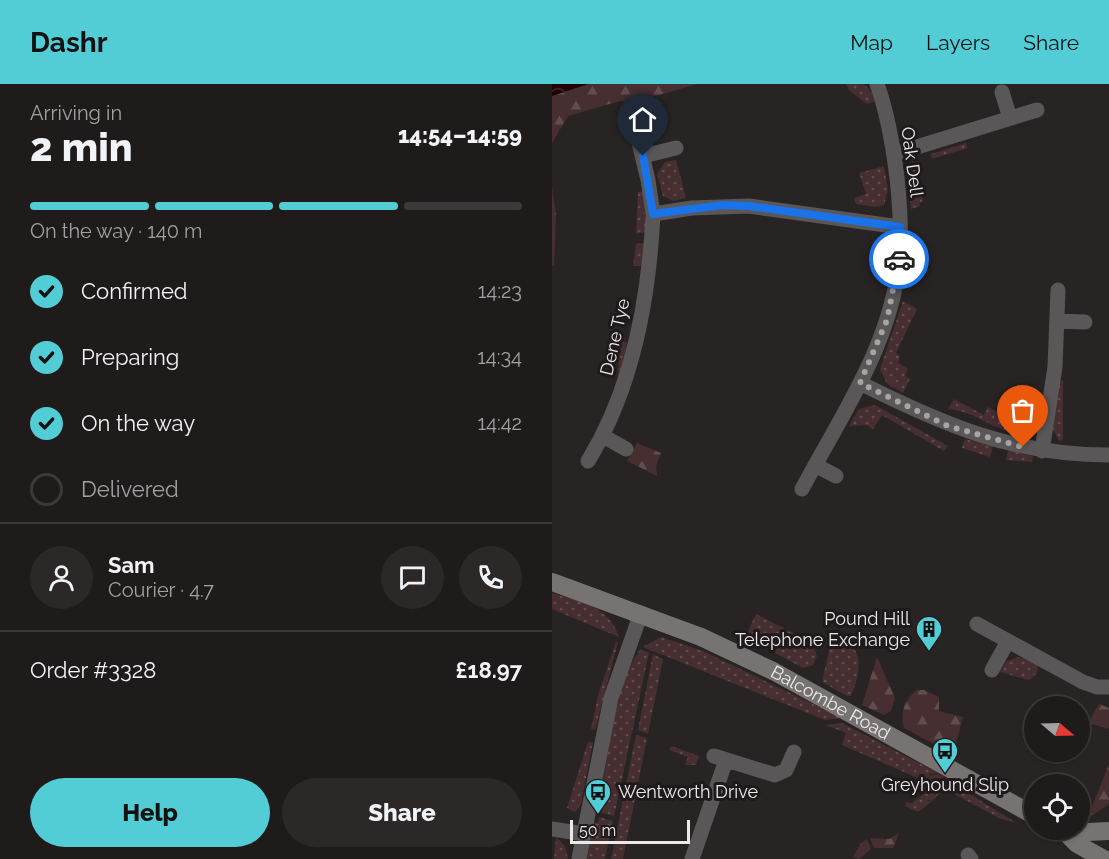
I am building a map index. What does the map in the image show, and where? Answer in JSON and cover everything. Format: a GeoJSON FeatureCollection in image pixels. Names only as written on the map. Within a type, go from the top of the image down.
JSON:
{"type":"FeatureCollection","features":[{"type":"Feature","properties":{"kind":"main road","name":"Balcombe Road"},"geometry":{"type":"LineString","coordinates":[[552,582],[701,637],[775,672],[1024,810]]}},
{"type":"Feature","properties":{"kind":"main road"},"geometry":{"type":"LineString","coordinates":[[1090,831],[1109,831]]}},
{"type":"Feature","properties":{"kind":"main road"},"geometry":{"type":"LineString","coordinates":[[1073,840],[1104,859]]}},
{"type":"Feature","properties":{"kind":"street","name":"Oak Dell"},"geometry":{"type":"LineString","coordinates":[[802,489],[860,383],[889,310],[899,264],[900,227],[894,154],[877,84]]}},
{"type":"Feature","properties":{"kind":"street"},"geometry":{"type":"LineString","coordinates":[[1002,92],[1010,118]]}},
{"type":"Feature","properties":{"kind":"street"},"geometry":{"type":"LineString","coordinates":[[894,154],[1037,110]]}},
{"type":"Feature","properties":{"kind":"street","name":"Dene Tye"},"geometry":{"type":"LineString","coordinates":[[588,461],[616,408],[631,357],[647,285],[653,214],[636,130]]}},
{"type":"Feature","properties":{"kind":"street"},"geometry":{"type":"LineString","coordinates":[[643,156],[676,148]]}},
{"type":"Feature","properties":{"kind":"street"},"geometry":{"type":"LineString","coordinates":[[653,214],[723,205],[749,206],[900,227]]}},
{"type":"Feature","properties":{"kind":"street"},"geometry":{"type":"LineString","coordinates":[[1042,451],[1055,367],[1058,290]]}},
{"type":"Feature","properties":{"kind":"street"},"geometry":{"type":"LineString","coordinates":[[1057,321],[1085,322]]}},
{"type":"Feature","properties":{"kind":"street"},"geometry":{"type":"LineString","coordinates":[[860,383],[963,431],[1042,451],[1109,455]]}},
{"type":"Feature","properties":{"kind":"street"},"geometry":{"type":"LineString","coordinates":[[603,436],[626,449]]}},
{"type":"Feature","properties":{"kind":"street"},"geometry":{"type":"LineString","coordinates":[[815,465],[836,476]]}},
{"type":"Feature","properties":{"kind":"street"},"geometry":{"type":"LineString","coordinates":[[579,859],[611,698],[641,613]]}},
{"type":"Feature","properties":{"kind":"street"},"geometry":{"type":"LineString","coordinates":[[977,624],[1083,682],[1097,687],[1109,687]]}},
{"type":"Feature","properties":{"kind":"street"},"geometry":{"type":"LineString","coordinates":[[992,670],[1008,641]]}},
{"type":"Feature","properties":{"kind":"street"},"geometry":{"type":"LineString","coordinates":[[692,859],[720,758],[775,775],[786,770],[794,752]]}},
{"type":"Feature","properties":{"kind":"street"},"geometry":{"type":"LineString","coordinates":[[552,829],[584,834]]}},
{"type":"Feature","properties":{"kind":"green space"},"geometry":{"type":"Polygon","coordinates":[[[588,84],[697,84],[632,103],[620,101],[568,116],[552,143],[552,96],[588,84]]]}},
{"type":"Feature","properties":{"kind":"green space"},"geometry":{"type":"Polygon","coordinates":[[[846,84],[864,84],[872,93],[875,101],[867,104],[849,90],[846,84]]]}},
{"type":"Feature","properties":{"kind":"green space"},"geometry":{"type":"Polygon","coordinates":[[[966,143],[968,148],[932,159],[931,154],[966,143]]]}},
{"type":"Feature","properties":{"kind":"green space"},"geometry":{"type":"Polygon","coordinates":[[[917,158],[922,174],[916,177],[923,201],[919,203],[920,206],[911,209],[907,174],[913,160],[917,158]]]}},
{"type":"Feature","properties":{"kind":"green space"},"geometry":{"type":"Polygon","coordinates":[[[676,160],[686,198],[673,201],[663,196],[657,174],[665,162],[676,160]]]}},
{"type":"Feature","properties":{"kind":"green space"},"geometry":{"type":"Polygon","coordinates":[[[884,166],[888,190],[884,205],[875,207],[856,204],[854,198],[866,194],[859,173],[884,166]]]}},
{"type":"Feature","properties":{"kind":"green space"},"geometry":{"type":"Polygon","coordinates":[[[552,187],[556,215],[554,266],[552,265],[552,187]]]}},
{"type":"Feature","properties":{"kind":"green space"},"geometry":{"type":"Polygon","coordinates":[[[643,191],[646,232],[636,234],[638,192],[643,191]]]}},
{"type":"Feature","properties":{"kind":"green space"},"geometry":{"type":"Polygon","coordinates":[[[645,243],[644,266],[633,266],[636,244],[645,243]]]}},
{"type":"Feature","properties":{"kind":"green space"},"geometry":{"type":"Polygon","coordinates":[[[903,301],[917,309],[896,353],[900,356],[898,363],[908,369],[905,376],[910,379],[903,393],[887,384],[880,369],[903,301]]]}},
{"type":"Feature","properties":{"kind":"green space"},"geometry":{"type":"Polygon","coordinates":[[[620,340],[627,343],[620,377],[618,377],[620,340]]]}},
{"type":"Feature","properties":{"kind":"green space"},"geometry":{"type":"Polygon","coordinates":[[[1059,380],[1063,381],[1063,439],[1059,441],[1051,425],[1059,380]]]}},
{"type":"Feature","properties":{"kind":"green space"},"geometry":{"type":"Polygon","coordinates":[[[1023,391],[1038,397],[1034,421],[1023,434],[1004,430],[968,414],[948,409],[954,399],[984,415],[988,407],[1008,418],[1023,391]]]}},
{"type":"Feature","properties":{"kind":"green space"},"geometry":{"type":"Polygon","coordinates":[[[875,405],[948,446],[944,451],[882,415],[873,429],[866,425],[849,426],[859,409],[875,405]]]}},
{"type":"Feature","properties":{"kind":"green space"},"geometry":{"type":"Polygon","coordinates":[[[965,439],[993,446],[990,457],[962,448],[965,439]]]}},
{"type":"Feature","properties":{"kind":"green space"},"geometry":{"type":"Polygon","coordinates":[[[637,443],[661,453],[656,466],[657,476],[627,461],[637,443]]]}},
{"type":"Feature","properties":{"kind":"green space"},"geometry":{"type":"Polygon","coordinates":[[[1008,450],[1033,456],[1032,462],[1006,460],[1008,450]]]}},
{"type":"Feature","properties":{"kind":"green space"},"geometry":{"type":"Polygon","coordinates":[[[552,593],[583,603],[601,612],[615,627],[619,637],[552,609],[552,593]]]}},
{"type":"Feature","properties":{"kind":"green space"},"geometry":{"type":"Polygon","coordinates":[[[756,614],[812,643],[817,656],[813,665],[803,668],[745,637],[756,614]]]}},
{"type":"Feature","properties":{"kind":"green space"},"geometry":{"type":"Polygon","coordinates":[[[661,637],[703,651],[842,718],[825,720],[643,647],[661,637]]]}},
{"type":"Feature","properties":{"kind":"green space"},"geometry":{"type":"Polygon","coordinates":[[[832,637],[846,642],[856,652],[859,667],[851,696],[822,682],[832,637]]]}},
{"type":"Feature","properties":{"kind":"green space"},"geometry":{"type":"Polygon","coordinates":[[[616,641],[618,642],[595,730],[591,729],[598,696],[616,641]]]}},
{"type":"Feature","properties":{"kind":"green space"},"geometry":{"type":"Polygon","coordinates":[[[641,649],[649,653],[614,816],[600,812],[601,808],[598,807],[619,701],[632,662],[641,649]]]}},
{"type":"Feature","properties":{"kind":"green space"},"geometry":{"type":"Polygon","coordinates":[[[653,654],[663,659],[648,734],[638,730],[653,654]]]}},
{"type":"Feature","properties":{"kind":"green space"},"geometry":{"type":"Polygon","coordinates":[[[877,657],[895,698],[891,711],[884,715],[862,705],[877,657]]]}},
{"type":"Feature","properties":{"kind":"green space"},"geometry":{"type":"Polygon","coordinates":[[[1019,657],[1039,665],[1036,674],[1029,680],[1000,672],[1007,661],[1019,657]]]}},
{"type":"Feature","properties":{"kind":"green space"},"geometry":{"type":"Polygon","coordinates":[[[917,690],[924,690],[939,697],[939,711],[963,717],[953,754],[904,728],[904,707],[917,690]]]}},
{"type":"Feature","properties":{"kind":"green space"},"geometry":{"type":"Polygon","coordinates":[[[1099,704],[1109,708],[1109,729],[1090,724],[1099,704]]]}},
{"type":"Feature","properties":{"kind":"green space"},"geometry":{"type":"Polygon","coordinates":[[[842,723],[938,773],[929,774],[934,785],[842,745],[846,733],[825,725],[842,723]]]}},
{"type":"Feature","properties":{"kind":"green space"},"geometry":{"type":"Polygon","coordinates":[[[636,735],[647,738],[623,859],[611,859],[636,735]]]}},
{"type":"Feature","properties":{"kind":"green space"},"geometry":{"type":"Polygon","coordinates":[[[588,742],[593,742],[581,804],[575,812],[567,808],[588,742]]]}},
{"type":"Feature","properties":{"kind":"green space"},"geometry":{"type":"Polygon","coordinates":[[[671,746],[699,756],[696,765],[685,765],[688,757],[669,750],[671,746]]]}},
{"type":"Feature","properties":{"kind":"green space"},"geometry":{"type":"Polygon","coordinates":[[[1109,764],[1109,804],[1090,817],[1090,812],[1109,764]]]}},
{"type":"Feature","properties":{"kind":"green space"},"geometry":{"type":"Polygon","coordinates":[[[938,774],[951,781],[931,802],[927,796],[934,785],[927,776],[938,774]]]}},
{"type":"Feature","properties":{"kind":"green space"},"geometry":{"type":"Polygon","coordinates":[[[934,785],[928,801],[931,802],[918,812],[905,806],[906,802],[912,803],[934,785]]]}},
{"type":"Feature","properties":{"kind":"green space"},"geometry":{"type":"Polygon","coordinates":[[[954,789],[963,790],[1017,823],[1001,819],[950,792],[954,789]]]}},
{"type":"Feature","properties":{"kind":"green space"},"geometry":{"type":"Polygon","coordinates":[[[599,817],[613,821],[605,859],[587,859],[594,822],[598,823],[599,817]]]}},
{"type":"Feature","properties":{"kind":"green space"},"geometry":{"type":"Polygon","coordinates":[[[899,833],[893,848],[874,848],[870,838],[889,839],[899,833]]]}},
{"type":"Feature","properties":{"kind":"green space"},"geometry":{"type":"Polygon","coordinates":[[[556,837],[565,846],[568,859],[554,859],[556,837]]]}},
{"type":"Feature","properties":{"kind":"green space"},"geometry":{"type":"Polygon","coordinates":[[[867,839],[871,849],[859,859],[853,857],[861,843],[867,839]]]}},
{"type":"Feature","properties":{"kind":"water"},"geometry":{"type":"Polygon","coordinates":[[[552,84],[588,84],[552,96],[552,84]]]}},
{"type":"Feature","properties":{"kind":"way so far"},"geometry":{"type":"LineString","coordinates":[[899,259],[887,320],[860,383],[948,426],[1023,447]]}},
{"type":"Feature","properties":{"kind":"place","name":"Pound Hill Telephone Exchange"},"geometry":{"type":"Point","coordinates":[929,652]}},
{"type":"Feature","properties":{"kind":"place","name":"Greyhound Slip"},"geometry":{"type":"Point","coordinates":[945,774]}},
{"type":"Feature","properties":{"kind":"place","name":"Wentworth Drive"},"geometry":{"type":"Point","coordinates":[598,815]}},
{"type":"Feature","properties":{"kind":"route"},"geometry":{"type":"LineString","coordinates":[[643,156],[653,214],[723,205],[749,206],[784,209],[900,227],[899,259]]}}]}
